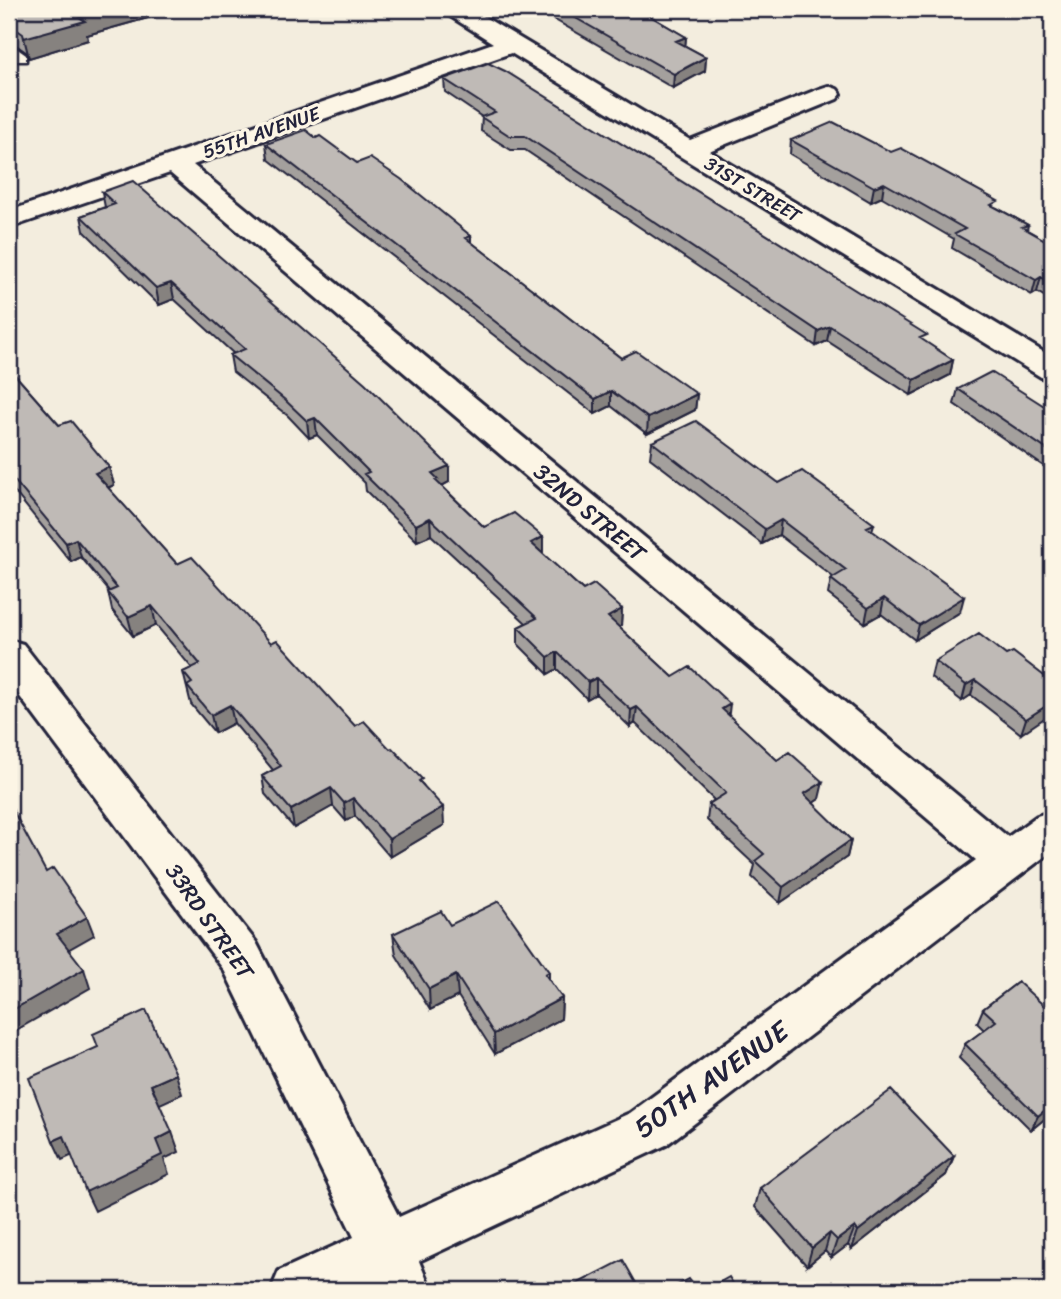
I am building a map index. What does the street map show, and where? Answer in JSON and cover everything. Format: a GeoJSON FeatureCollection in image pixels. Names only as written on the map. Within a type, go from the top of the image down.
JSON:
{"type":"FeatureCollection","features":[{"type":"Feature","properties":{"kind":"street","name":"31ST STREET"},"geometry":{"type":"LineString","coordinates":[[455,9],[1052,370]]}},
{"type":"Feature","properties":{"kind":"street","name":"55TH AVENUE"},"geometry":{"type":"LineString","coordinates":[[9,220],[513,44]]}},
{"type":"Feature","properties":{"kind":"street"},"geometry":{"type":"LineString","coordinates":[[688,149],[828,94]]}},
{"type":"Feature","properties":{"kind":"street","name":"32ND STREET"},"geometry":{"type":"LineString","coordinates":[[173,162],[1008,862]]}},
{"type":"Feature","properties":{"kind":"street","name":"33RD STREET"},"geometry":{"type":"LineString","coordinates":[[9,654],[240,956],[396,1270]]}},
{"type":"Feature","properties":{"kind":"street","name":"50TH AVENUE"},"geometry":{"type":"LineString","coordinates":[[298,1290],[396,1270],[648,1129],[1052,828]]}},
{"type":"Feature","properties":{"kind":"lane"},"geometry":{"type":"LineString","coordinates":[[9,47],[21,58]]}},
{"type":"Feature","properties":{"kind":"building"},"geometry":{"type":"Polygon","coordinates":[[[9,9],[109,9],[79,17],[85,21],[24,38],[23,34],[9,24],[9,9]]]}},
{"type":"Feature","properties":{"kind":"building"},"geometry":{"type":"Polygon","coordinates":[[[560,9],[638,9],[686,37],[676,41],[706,57],[674,74],[560,9]]]}},
{"type":"Feature","properties":{"kind":"building"},"geometry":{"type":"Polygon","coordinates":[[[488,63],[505,71],[927,335],[920,338],[953,360],[914,380],[830,326],[818,331],[525,136],[510,136],[481,117],[495,112],[444,79],[488,63]]]}},
{"type":"Feature","properties":{"kind":"building"},"geometry":{"type":"Polygon","coordinates":[[[833,122],[891,152],[901,148],[998,201],[991,205],[1028,225],[1022,227],[1052,244],[1052,284],[1041,277],[1036,280],[955,234],[965,229],[884,183],[874,187],[791,140],[833,122]]]}},
{"type":"Feature","properties":{"kind":"building"},"geometry":{"type":"Polygon","coordinates":[[[306,130],[316,138],[320,136],[357,163],[370,158],[401,179],[471,236],[466,238],[621,358],[636,351],[697,394],[648,418],[611,391],[595,399],[266,144],[306,130]]]}},
{"type":"Feature","properties":{"kind":"building"},"geometry":{"type":"Polygon","coordinates":[[[133,181],[365,383],[449,466],[432,473],[438,479],[435,480],[484,527],[514,513],[543,537],[531,543],[583,590],[594,584],[622,609],[608,617],[673,677],[690,667],[730,704],[722,709],[777,760],[789,752],[823,782],[804,794],[851,840],[783,887],[755,861],[764,854],[709,804],[726,793],[637,707],[631,710],[596,678],[588,682],[557,652],[548,657],[518,627],[537,618],[430,518],[416,525],[364,474],[369,472],[315,418],[307,421],[230,355],[245,349],[171,283],[156,288],[81,216],[115,204],[102,192],[133,181]]]}},
{"type":"Feature","properties":{"kind":"building"},"geometry":{"type":"Polygon","coordinates":[[[9,368],[59,425],[71,421],[109,467],[95,473],[177,564],[192,557],[271,643],[277,640],[355,726],[364,721],[390,749],[392,748],[422,779],[419,781],[443,807],[389,839],[353,798],[344,803],[331,788],[291,810],[262,776],[281,766],[230,705],[211,715],[187,686],[192,683],[183,672],[200,664],[152,606],[128,617],[108,592],[117,588],[76,539],[66,543],[9,474],[9,368]]]}},
{"type":"Feature","properties":{"kind":"building"},"geometry":{"type":"Polygon","coordinates":[[[991,372],[1052,411],[1052,453],[958,389],[991,372]]]}},
{"type":"Feature","properties":{"kind":"building"},"geometry":{"type":"Polygon","coordinates":[[[696,421],[779,483],[802,471],[874,524],[867,527],[964,597],[919,625],[884,598],[868,608],[831,579],[846,570],[781,520],[765,529],[652,442],[696,421]]]}},
{"type":"Feature","properties":{"kind":"building"},"geometry":{"type":"Polygon","coordinates":[[[979,634],[1006,655],[1013,652],[1052,682],[1052,702],[1026,719],[975,680],[966,685],[935,661],[979,634]]]}},
{"type":"Feature","properties":{"kind":"building"},"geometry":{"type":"Polygon","coordinates":[[[9,803],[46,872],[53,868],[87,917],[57,934],[84,969],[9,1012],[9,803]]]}},
{"type":"Feature","properties":{"kind":"building"},"geometry":{"type":"Polygon","coordinates":[[[499,901],[549,972],[545,974],[562,998],[494,1034],[456,975],[429,989],[393,934],[441,911],[450,925],[499,901]]]}},
{"type":"Feature","properties":{"kind":"building"},"geometry":{"type":"Polygon","coordinates":[[[1018,982],[1052,1013],[1052,1104],[1038,1116],[965,1044],[996,1021],[983,1009],[1018,982]]]}},
{"type":"Feature","properties":{"kind":"building"},"geometry":{"type":"Polygon","coordinates":[[[146,1010],[176,1074],[151,1085],[172,1132],[156,1140],[162,1155],[86,1192],[64,1136],[53,1141],[29,1078],[98,1047],[93,1034],[146,1010]]]}},
{"type":"Feature","properties":{"kind":"building"},"geometry":{"type":"Polygon","coordinates":[[[891,1090],[954,1156],[858,1231],[855,1227],[837,1240],[830,1233],[812,1248],[760,1188],[891,1090]]]}},
{"type":"Feature","properties":{"kind":"building"},"geometry":{"type":"Polygon","coordinates":[[[623,1260],[640,1290],[565,1290],[623,1260]]]}},
{"type":"Feature","properties":{"kind":"building"},"geometry":{"type":"Polygon","coordinates":[[[729,1277],[737,1290],[706,1290],[729,1277]]]}},
{"type":"Feature","properties":{"kind":"building"},"geometry":{"type":"Polygon","coordinates":[[[689,1279],[696,1290],[668,1290],[689,1279]]]}}]}
